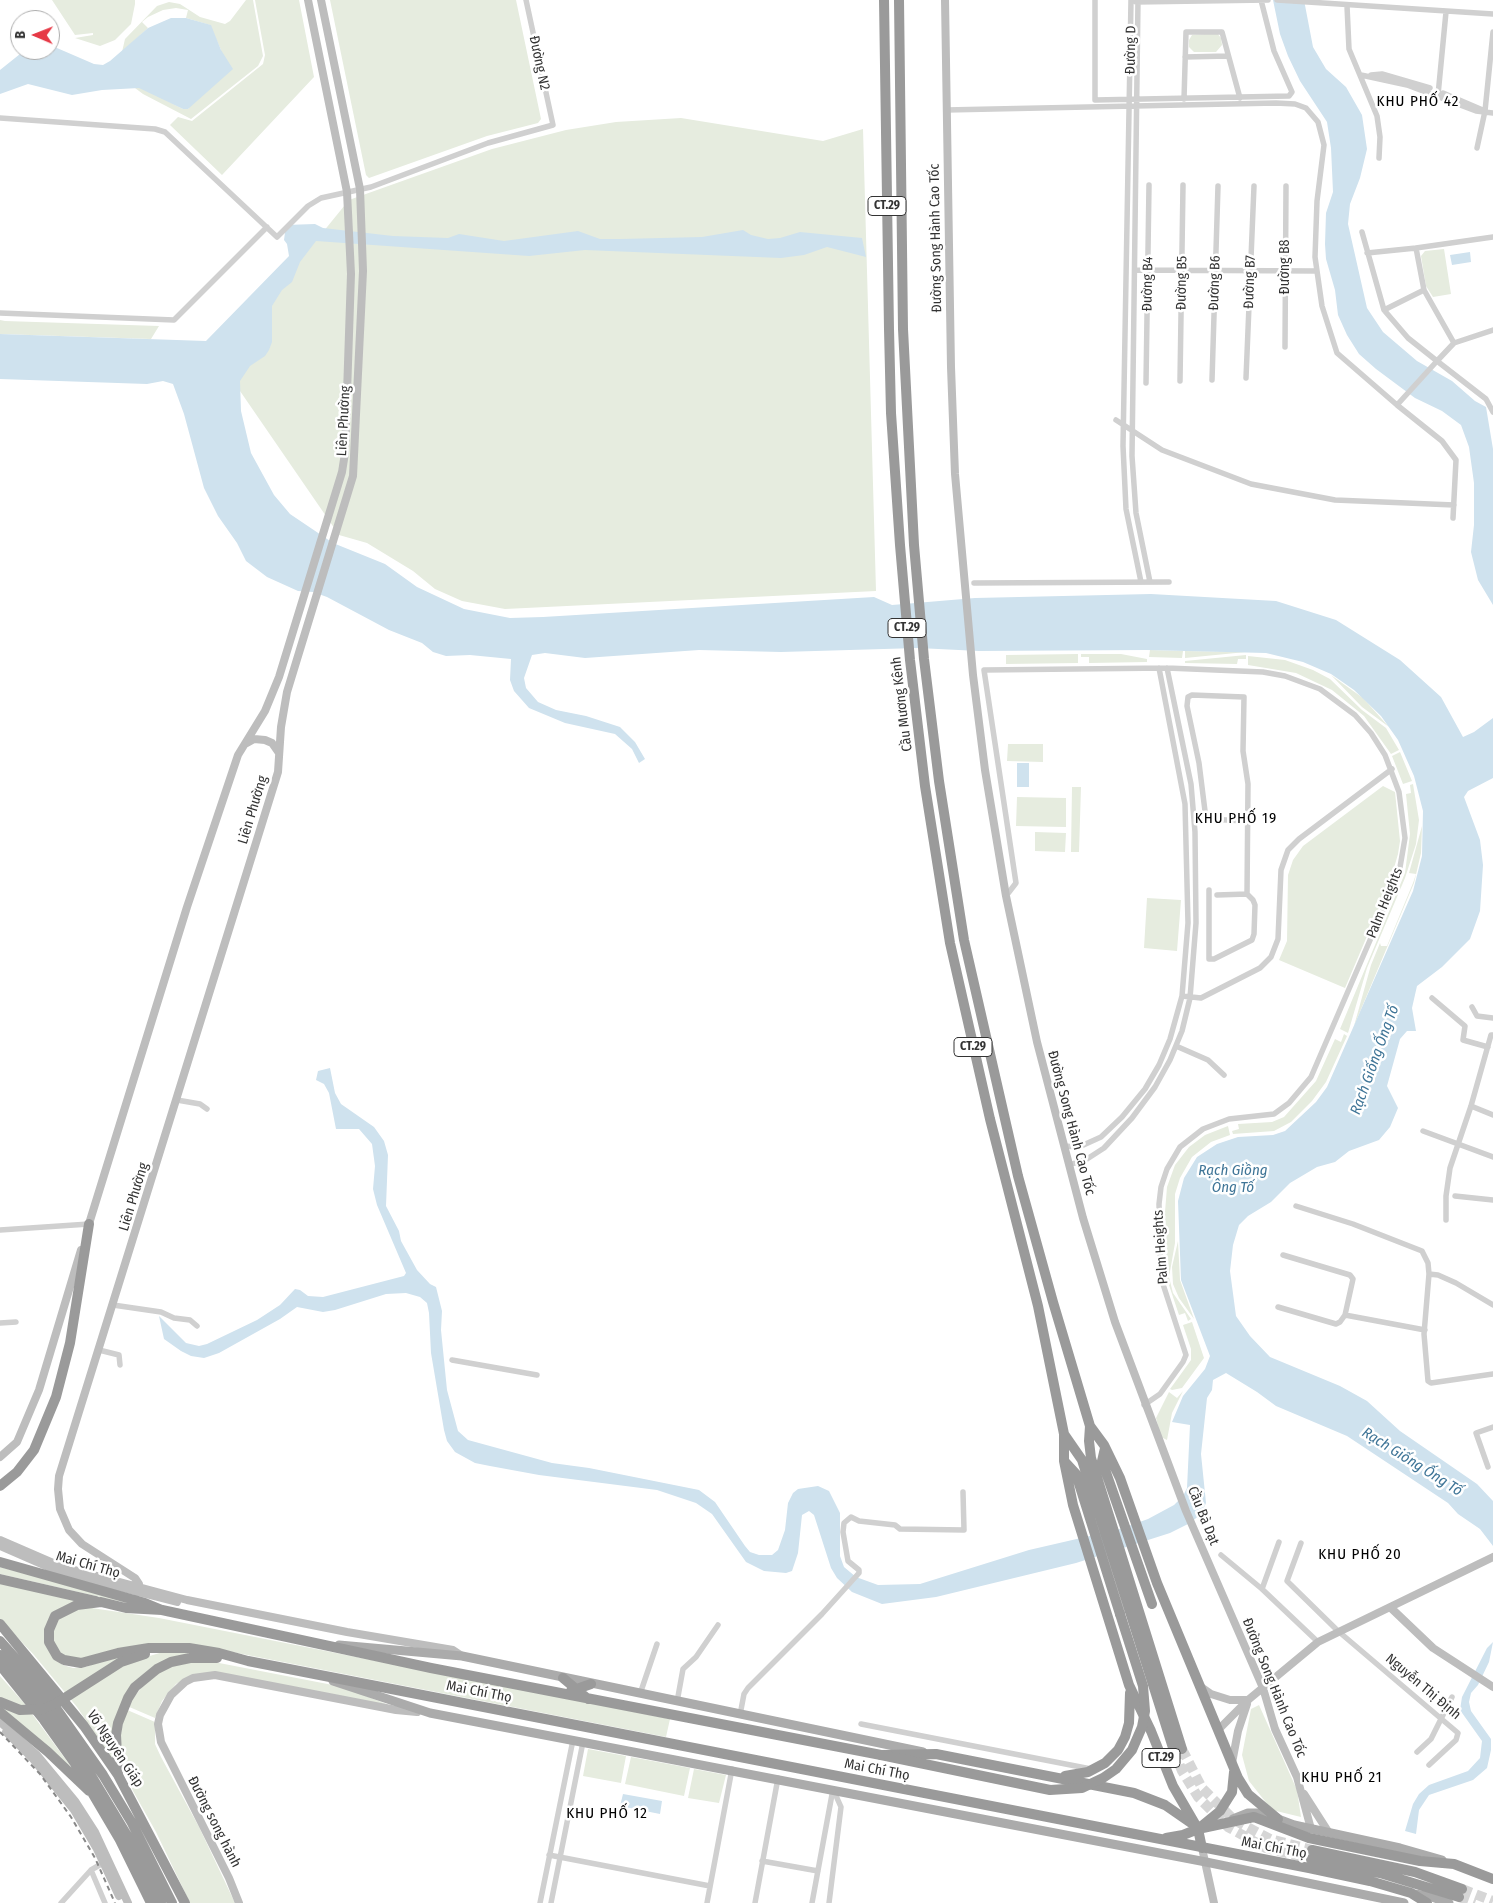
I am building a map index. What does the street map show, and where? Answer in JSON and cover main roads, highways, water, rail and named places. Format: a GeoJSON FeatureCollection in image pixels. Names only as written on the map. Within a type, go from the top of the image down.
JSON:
{"type":"FeatureCollection","features":[{"type":"Feature","properties":{"kind":"highway","name":"Cầu Mương Kênh"},"geometry":{"type":"LineString","coordinates":[[884,0],[891,413],[910,660],[933,842],[950,943],[973,1047],[1038,1306],[1064,1434]]}},
{"type":"Feature","properties":{"kind":"highway","name":"Cầu Mương Kênh"},"geometry":{"type":"LineString","coordinates":[[899,0],[906,412],[914,545],[924,658],[947,839],[964,940],[1005,1123],[1052,1302],[1090,1426]]}},
{"type":"Feature","properties":{"kind":"highway"},"geometry":{"type":"LineString","coordinates":[[0,1486],[17,1472],[34,1450],[56,1397],[70,1343],[89,1224]]}},
{"type":"Feature","properties":{"kind":"highway"},"geometry":{"type":"LineString","coordinates":[[1090,1426],[1090,1452],[1103,1513]]}},
{"type":"Feature","properties":{"kind":"highway","name":"CT.29"},"geometry":{"type":"LineString","coordinates":[[1064,1434],[1064,1461],[1067,1482],[1129,1685],[1151,1731],[1172,1786],[1198,1829],[1220,1811],[1230,1796],[1234,1782],[1232,1764],[1157,1583],[1120,1478],[1105,1448],[1090,1426]]}},
{"type":"Feature","properties":{"kind":"highway"},"geometry":{"type":"LineString","coordinates":[[1064,1434],[1082,1460],[1103,1513],[1178,1750]]}},
{"type":"Feature","properties":{"kind":"highway"},"geometry":{"type":"LineString","coordinates":[[1105,1448],[1102,1461],[1152,1604]]}},
{"type":"Feature","properties":{"kind":"highway"},"geometry":{"type":"LineString","coordinates":[[881,1755],[1058,1791],[1082,1788],[1096,1782],[1116,1769],[1127,1757],[1142,1727],[1144,1694],[1075,1473],[1064,1461]]}},
{"type":"Feature","properties":{"kind":"highway","name":"Mai Chí Thọ"},"geometry":{"type":"LineString","coordinates":[[0,1562],[145,1603],[162,1610],[324,1646],[588,1700],[881,1755],[936,1754],[1142,1795],[1165,1805],[1198,1829],[1254,1817],[1321,1841],[1420,1861],[1454,1864],[1493,1879]]}},
{"type":"Feature","properties":{"kind":"highway","name":"Mai Chí Thọ"},"geometry":{"type":"LineString","coordinates":[[0,1579],[143,1610],[162,1610]]}},
{"type":"Feature","properties":{"kind":"highway"},"geometry":{"type":"LineString","coordinates":[[97,1601],[76,1605],[55,1616],[51,1622],[48,1636],[52,1649],[57,1656],[64,1660],[81,1663],[135,1649],[173,1647],[219,1653],[244,1660]]}},
{"type":"Feature","properties":{"kind":"highway","name":"Võ Nguyên Giáp"},"geometry":{"type":"LineString","coordinates":[[0,1624],[73,1712],[118,1775],[185,1903]]}},
{"type":"Feature","properties":{"kind":"highway","name":"Võ Nguyên Giáp"},"geometry":{"type":"LineString","coordinates":[[0,1641],[80,1757],[108,1802],[161,1903]]}},
{"type":"Feature","properties":{"kind":"highway"},"geometry":{"type":"LineString","coordinates":[[0,1702],[20,1710],[43,1709],[57,1703],[121,1662],[173,1647]]}},
{"type":"Feature","properties":{"kind":"highway","name":"Võ Nguyên Giáp"},"geometry":{"type":"LineString","coordinates":[[0,1655],[118,1798],[172,1903]]}},
{"type":"Feature","properties":{"kind":"highway"},"geometry":{"type":"LineString","coordinates":[[118,1798],[116,1735],[118,1723],[135,1687],[144,1678],[171,1662],[190,1658],[244,1660]]}},
{"type":"Feature","properties":{"kind":"highway","name":"Mai Chí Thọ"},"geometry":{"type":"LineString","coordinates":[[244,1660],[1370,1882],[1411,1893],[1427,1903]]}},
{"type":"Feature","properties":{"kind":"highway","name":"Võ Nguyên Giáp"},"geometry":{"type":"LineString","coordinates":[[0,1665],[46,1710],[120,1840],[151,1903]]}},
{"type":"Feature","properties":{"kind":"highway"},"geometry":{"type":"LineString","coordinates":[[563,1678],[588,1700]]}},
{"type":"Feature","properties":{"kind":"highway"},"geometry":{"type":"LineString","coordinates":[[560,1694],[591,1684]]}},
{"type":"Feature","properties":{"kind":"highway"},"geometry":{"type":"LineString","coordinates":[[1047,1776],[1071,1776],[1093,1769],[1105,1762],[1118,1750],[1125,1737],[1130,1707],[1129,1685]]}},
{"type":"Feature","properties":{"kind":"highway"},"geometry":{"type":"LineString","coordinates":[[0,1722],[96,1797]]}},
{"type":"Feature","properties":{"kind":"highway"},"geometry":{"type":"LineString","coordinates":[[1232,1764],[1248,1794],[1278,1819]]}},
{"type":"Feature","properties":{"kind":"highway"},"geometry":{"type":"LineString","coordinates":[[132,1823],[150,1833]]}},
{"type":"Feature","properties":{"kind":"highway"},"geometry":{"type":"LineString","coordinates":[[1150,1839],[1176,1837],[1198,1829],[1202,1848]]}},
{"type":"Feature","properties":{"kind":"highway"},"geometry":{"type":"LineString","coordinates":[[1311,1854],[1460,1893]]}},
{"type":"Feature","properties":{"kind":"main road","name":"Liên Phường"},"geometry":{"type":"LineString","coordinates":[[0,1457],[17,1442],[40,1390],[187,907],[238,755],[270,700],[338,490],[345,453],[351,251],[347,192],[308,0]]}},
{"type":"Feature","properties":{"kind":"main road","name":"Liên Phường"},"geometry":{"type":"LineString","coordinates":[[155,1591],[76,1538],[64,1520],[58,1499],[61,1467],[278,772],[284,704],[350,493],[356,452],[363,271],[360,189],[321,0]]}},
{"type":"Feature","properties":{"kind":"main road","name":"Đường Song Hành Cao Tốc"},"geometry":{"type":"LineString","coordinates":[[945,0],[951,367],[955,474],[973,675],[985,770],[1006,896],[1037,1042],[1069,1165],[1115,1322],[1170,1471]]}},
{"type":"Feature","properties":{"kind":"main road"},"geometry":{"type":"LineString","coordinates":[[336,138],[349,136]]}},
{"type":"Feature","properties":{"kind":"main road"},"geometry":{"type":"LineString","coordinates":[[244,745],[254,739],[265,740],[275,746],[280,756]]}},
{"type":"Feature","properties":{"kind":"main road","name":"Cầu Bà Dạt"},"geometry":{"type":"LineString","coordinates":[[1170,1471],[1210,1570]]}},
{"type":"Feature","properties":{"kind":"main road","name":"Mai Chí Thọ"},"geometry":{"type":"LineString","coordinates":[[0,1540],[60,1566],[138,1590],[155,1591],[347,1632],[453,1650],[462,1656]]}},
{"type":"Feature","properties":{"kind":"main road","name":"Mai Chí Thọ"},"geometry":{"type":"LineString","coordinates":[[0,1546],[60,1572],[231,1614],[339,1635],[345,1635],[347,1632]]}},
{"type":"Feature","properties":{"kind":"main road"},"geometry":{"type":"LineString","coordinates":[[1218,1730],[1248,1700],[1318,1642],[1493,1557]]}},
{"type":"Feature","properties":{"kind":"main road","name":"Đường Song Hành Cao Tốc"},"geometry":{"type":"LineString","coordinates":[[1210,1570],[1263,1688],[1275,1729],[1300,1789],[1312,1829]]}},
{"type":"Feature","properties":{"kind":"main road"},"geometry":{"type":"LineString","coordinates":[[135,1578],[138,1590]]}},
{"type":"Feature","properties":{"kind":"main road"},"geometry":{"type":"LineString","coordinates":[[1391,1608],[1433,1648],[1493,1687]]}},
{"type":"Feature","properties":{"kind":"main road","name":"Mai Chí Thọ"},"geometry":{"type":"LineString","coordinates":[[324,1646],[354,1646],[462,1656],[936,1754]]}},
{"type":"Feature","properties":{"kind":"main road","name":"Mai Chí Thọ"},"geometry":{"type":"LineString","coordinates":[[220,1658],[332,1680]]}},
{"type":"Feature","properties":{"kind":"main road","name":"Mai Chí Thọ"},"geometry":{"type":"LineString","coordinates":[[318,1674],[430,1713]]}},
{"type":"Feature","properties":{"kind":"main road","name":"Mai Chí Thọ"},"geometry":{"type":"LineString","coordinates":[[165,1752],[158,1724],[164,1705],[170,1695],[185,1682],[204,1676],[238,1678],[396,1710],[430,1713],[732,1769],[1404,1903]]}},
{"type":"Feature","properties":{"kind":"main road"},"geometry":{"type":"LineString","coordinates":[[1200,1687],[1210,1694],[1230,1700],[1248,1700]]}},
{"type":"Feature","properties":{"kind":"main road"},"geometry":{"type":"LineString","coordinates":[[1232,1764],[1238,1731],[1248,1700]]}},
{"type":"Feature","properties":{"kind":"main road"},"geometry":{"type":"LineString","coordinates":[[0,1722],[59,1789],[105,1860],[128,1903]]}},
{"type":"Feature","properties":{"kind":"main road","name":"Đường song hành"},"geometry":{"type":"LineString","coordinates":[[165,1752],[228,1878],[238,1903]]}},
{"type":"Feature","properties":{"kind":"main road","name":"Đường Song Hành Cao Tốc"},"geometry":{"type":"LineString","coordinates":[[1300,1789],[1329,1833]]}},
{"type":"Feature","properties":{"kind":"main road","name":"Mai Chí Thọ"},"geometry":{"type":"LineString","coordinates":[[1228,1822],[1252,1812],[1265,1813],[1312,1829],[1400,1848],[1454,1864]]}},
{"type":"Feature","properties":{"kind":"main road"},"geometry":{"type":"LineString","coordinates":[[1202,1848],[1216,1901]]}},
{"type":"Feature","properties":{"kind":"main road"},"geometry":{"type":"LineString","coordinates":[[105,1860],[123,1903]]}},
{"type":"Feature","properties":{"kind":"main road"},"geometry":{"type":"LineString","coordinates":[[1411,1893],[1429,1896],[1449,1903]]}},
{"type":"Feature","properties":{"kind":"water"},"geometry":{"type":"Polygon","coordinates":[[[1273,0],[1304,0],[1313,47],[1326,69],[1346,87],[1362,115],[1367,149],[1360,178],[1350,204],[1348,224],[1367,308],[1383,332],[1417,361],[1452,381],[1475,401],[1486,407],[1493,449],[1493,605],[1478,580],[1471,552],[1474,525],[1474,483],[1469,447],[1461,425],[1442,411],[1415,398],[1359,354],[1347,335],[1338,315],[1335,290],[1326,259],[1325,244],[1326,213],[1333,192],[1331,148],[1327,122],[1300,81],[1288,56],[1280,34],[1273,0]]]}},
{"type":"Feature","properties":{"kind":"water"},"geometry":{"type":"Polygon","coordinates":[[[171,18],[186,18],[211,25],[221,50],[233,69],[188,109],[183,109],[139,88],[102,90],[72,95],[28,84],[0,94],[0,70],[12,60],[60,60],[60,49],[94,64],[103,65],[148,28],[171,18]]]}},
{"type":"Feature","properties":{"kind":"water"},"geometry":{"type":"Polygon","coordinates":[[[315,224],[323,228],[393,236],[448,238],[459,234],[504,241],[578,231],[600,239],[702,237],[743,230],[751,235],[768,239],[780,238],[800,232],[862,238],[866,257],[827,247],[804,255],[781,258],[585,250],[529,256],[316,241],[300,262],[292,282],[282,290],[272,306],[272,342],[269,350],[265,356],[250,366],[240,381],[241,411],[251,453],[274,495],[290,514],[333,543],[385,564],[417,587],[464,609],[510,618],[874,597],[892,605],[975,598],[1151,594],[1276,601],[1336,620],[1400,660],[1441,697],[1463,737],[1474,732],[1493,718],[1493,778],[1468,791],[1464,797],[1480,840],[1483,865],[1480,911],[1470,939],[1442,967],[1417,986],[1412,1008],[1416,1031],[1407,1031],[1400,1039],[1387,1086],[1398,1108],[1390,1127],[1379,1140],[1349,1151],[1335,1162],[1317,1167],[1290,1183],[1271,1202],[1248,1216],[1239,1225],[1233,1245],[1230,1271],[1236,1316],[1250,1336],[1270,1357],[1340,1386],[1367,1401],[1400,1431],[1477,1484],[1493,1501],[1493,1546],[1480,1529],[1458,1514],[1448,1503],[1347,1436],[1276,1406],[1226,1373],[1213,1380],[1212,1390],[1207,1398],[1201,1454],[1206,1503],[1201,1514],[1190,1523],[1170,1533],[1076,1563],[936,1597],[882,1604],[852,1592],[837,1578],[831,1568],[814,1515],[809,1511],[802,1515],[798,1553],[792,1571],[786,1573],[764,1571],[746,1562],[712,1514],[696,1503],[657,1490],[539,1475],[475,1463],[455,1452],[447,1441],[444,1430],[431,1353],[429,1313],[427,1303],[420,1297],[406,1293],[386,1294],[323,1312],[297,1307],[280,1319],[219,1353],[204,1358],[191,1356],[164,1339],[159,1316],[186,1343],[199,1346],[257,1320],[280,1305],[295,1289],[308,1296],[323,1297],[404,1276],[406,1273],[377,1205],[373,1189],[375,1166],[372,1144],[359,1129],[336,1129],[329,1093],[324,1084],[316,1080],[318,1071],[330,1068],[335,1093],[341,1104],[374,1127],[384,1141],[388,1155],[386,1206],[399,1231],[401,1241],[417,1270],[430,1284],[436,1287],[442,1311],[441,1330],[447,1390],[458,1431],[468,1440],[552,1463],[589,1468],[699,1490],[715,1502],[750,1552],[759,1555],[772,1555],[778,1550],[785,1530],[788,1503],[793,1493],[798,1489],[818,1486],[829,1491],[840,1513],[840,1556],[844,1567],[856,1577],[878,1585],[920,1584],[1029,1550],[1120,1529],[1148,1519],[1174,1505],[1183,1496],[1187,1488],[1190,1425],[1172,1422],[1183,1396],[1205,1369],[1210,1356],[1181,1280],[1178,1201],[1184,1178],[1197,1157],[1217,1144],[1238,1137],[1273,1135],[1285,1131],[1316,1102],[1327,1087],[1413,891],[1422,856],[1423,811],[1414,776],[1398,740],[1381,716],[1354,690],[1331,674],[1303,662],[1266,653],[1146,650],[979,651],[918,648],[781,652],[699,650],[585,658],[545,653],[532,655],[524,678],[526,688],[538,702],[556,710],[586,716],[620,727],[635,742],[645,759],[639,763],[632,749],[615,734],[565,723],[529,708],[514,691],[510,680],[511,659],[470,655],[446,656],[433,652],[422,643],[389,630],[327,597],[313,592],[298,591],[267,577],[246,561],[237,543],[218,516],[204,488],[184,414],[173,384],[163,381],[147,384],[0,379],[0,334],[206,341],[289,256],[287,244],[284,240],[286,225],[315,224]]]}},
{"type":"Feature","properties":{"kind":"water"},"geometry":{"type":"Polygon","coordinates":[[[1470,252],[1471,262],[1452,265],[1450,255],[1470,252]]]}},
{"type":"Feature","properties":{"kind":"water"},"geometry":{"type":"Polygon","coordinates":[[[1017,763],[1029,763],[1029,787],[1017,787],[1017,763]]]}},
{"type":"Feature","properties":{"kind":"water"},"geometry":{"type":"Polygon","coordinates":[[[1493,1642],[1489,1662],[1478,1685],[1471,1693],[1469,1702],[1471,1711],[1491,1739],[1491,1750],[1487,1768],[1473,1780],[1429,1795],[1419,1810],[1416,1834],[1405,1831],[1413,1804],[1419,1794],[1429,1785],[1468,1771],[1480,1758],[1482,1741],[1460,1710],[1462,1697],[1487,1648],[1493,1642]]]}},
{"type":"Feature","properties":{"kind":"water"},"geometry":{"type":"Polygon","coordinates":[[[623,1794],[662,1801],[660,1814],[620,1806],[623,1794]]]}},
{"type":"Feature","properties":{"kind":"tunnel"},"geometry":{"type":"LineString","coordinates":[[1182,1749],[1202,1788],[1234,1820],[1270,1839],[1312,1850]]}},
{"type":"Feature","properties":{"kind":"tunnel"},"geometry":{"type":"LineString","coordinates":[[1174,1751],[1182,1771],[1198,1797],[1228,1827],[1266,1848],[1311,1859]]}},
{"type":"Feature","properties":{"kind":"tunnel"},"geometry":{"type":"LineString","coordinates":[[1462,1889],[1493,1901]]}},
{"type":"Feature","properties":{"kind":"tunnel"},"geometry":{"type":"LineString","coordinates":[[1459,1897],[1475,1903]]}},
{"type":"Feature","properties":{"kind":"railway"},"geometry":{"type":"LineString","coordinates":[[0,1732],[40,1774],[71,1817],[95,1858],[115,1903]]}},
{"type":"Feature","properties":{"kind":"district","name":"KHU PHỐ 42"},"geometry":{"type":"Point","coordinates":[1418,102]}},
{"type":"Feature","properties":{"kind":"district","name":"KHU PHỐ 19"},"geometry":{"type":"Point","coordinates":[1236,819]}},
{"type":"Feature","properties":{"kind":"district","name":"KHU PHỐ 20"},"geometry":{"type":"Point","coordinates":[1360,1555]}},
{"type":"Feature","properties":{"kind":"district","name":"KHU PHỐ 21"},"geometry":{"type":"Point","coordinates":[1342,1778]}},
{"type":"Feature","properties":{"kind":"district","name":"KHU PHỐ 12"},"geometry":{"type":"Point","coordinates":[607,1814]}},
{"type":"Feature","properties":{"kind":"water label","name":"Rạch Giống Ống Tố"},"geometry":{"type":"Point","coordinates":[1375,1060]}},
{"type":"Feature","properties":{"kind":"water label","name":"Rạch Giồng Ông Tố"},"geometry":{"type":"Point","coordinates":[1233,1180]}},
{"type":"Feature","properties":{"kind":"water label","name":"Rạch Giống Ống Tố"},"geometry":{"type":"Point","coordinates":[1412,1462]}}]}
